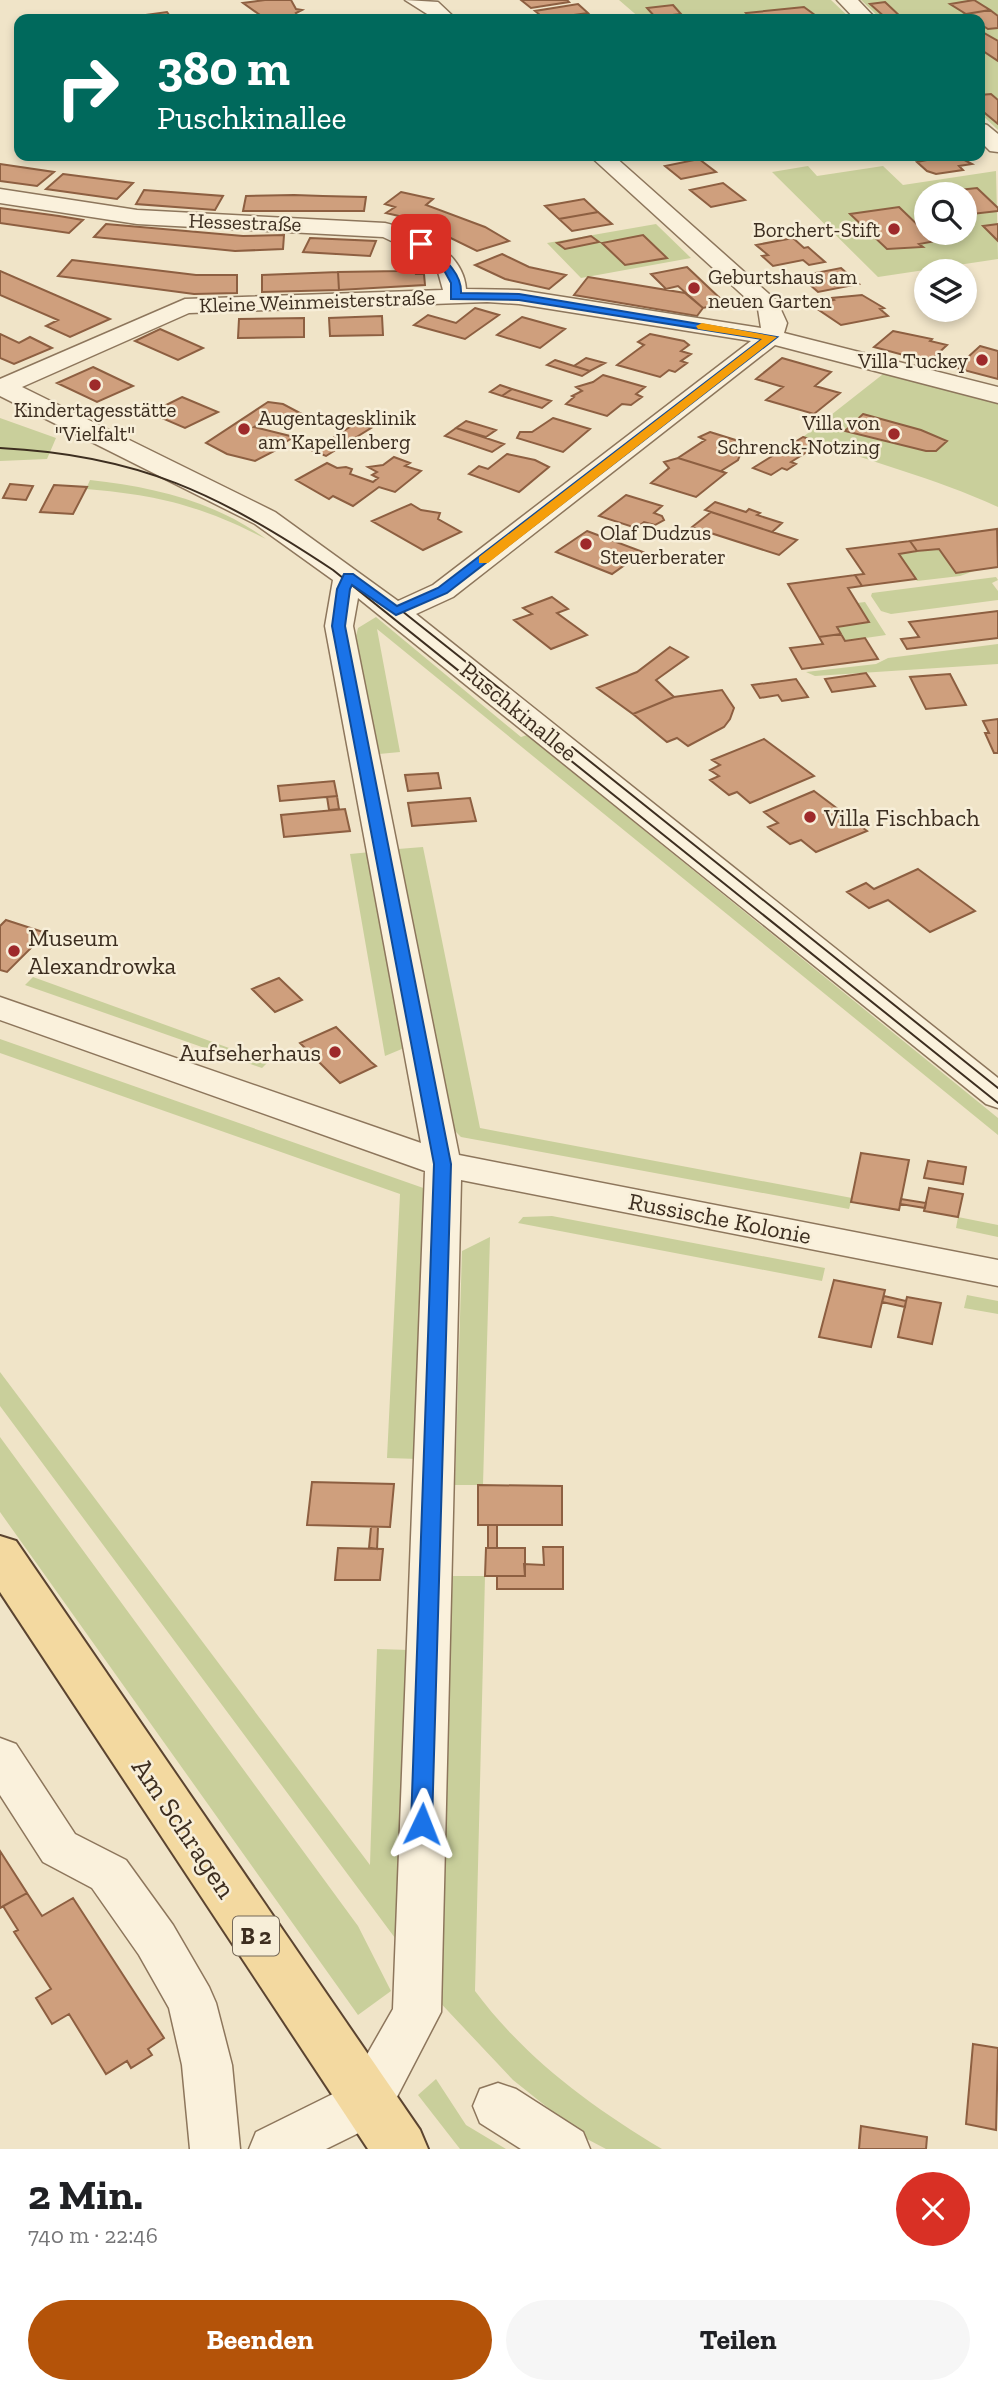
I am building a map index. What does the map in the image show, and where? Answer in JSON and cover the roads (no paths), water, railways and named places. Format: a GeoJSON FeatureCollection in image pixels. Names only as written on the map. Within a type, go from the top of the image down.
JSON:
{"type":"FeatureCollection","features":[{"type":"Feature","properties":{"kind":"main road","name":"Am Schragen"},"geometry":{"type":"LineString","coordinates":[[0,1555],[366,2102]]}},
{"type":"Feature","properties":{"kind":"main road","name":"B 2"},"geometry":{"type":"LineString","coordinates":[[366,2102],[400,2149]]}},
{"type":"Feature","properties":{"kind":"street"},"geometry":{"type":"LineString","coordinates":[[415,0],[430,6],[440,14]]}},
{"type":"Feature","properties":{"kind":"street"},"geometry":{"type":"LineString","coordinates":[[847,0],[861,14]]}},
{"type":"Feature","properties":{"kind":"street"},"geometry":{"type":"LineString","coordinates":[[985,134],[998,146]]}},
{"type":"Feature","properties":{"kind":"street"},"geometry":{"type":"LineString","coordinates":[[396,612],[443,591],[771,337],[775,323],[769,306],[607,161]]}},
{"type":"Feature","properties":{"kind":"street","name":"Hessestraße"},"geometry":{"type":"LineString","coordinates":[[0,196],[137,216],[384,230],[404,235],[437,256],[456,283],[455,297]]}},
{"type":"Feature","properties":{"kind":"street","name":"Kleine Weinmeisterstraße"},"geometry":{"type":"LineString","coordinates":[[1,386],[185,306],[519,297],[771,337],[998,395]]}},
{"type":"Feature","properties":{"kind":"street","name":"Puschkinallee"},"geometry":{"type":"LineString","coordinates":[[1,386],[265,518],[348,576],[998,1096]]}},
{"type":"Feature","properties":{"kind":"street"},"geometry":{"type":"LineString","coordinates":[[274,2149],[366,2102],[416,2012],[443,1164],[339,626],[348,576]]}},
{"type":"Feature","properties":{"kind":"street","name":"Russische Kolonie"},"geometry":{"type":"LineString","coordinates":[[0,1008],[443,1164],[998,1273]]}},
{"type":"Feature","properties":{"kind":"street"},"geometry":{"type":"LineString","coordinates":[[0,1758],[59,1847],[109,1874],[156,1940],[192,2003],[207,2065],[215,2149]]}},
{"type":"Feature","properties":{"kind":"street"},"geometry":{"type":"LineString","coordinates":[[498,2106],[565,2149]]}},
{"type":"Feature","properties":{"kind":"tram line"},"geometry":{"type":"LineString","coordinates":[[0,448],[95,459],[176,483],[252,520],[333,570],[998,1103]]}},
{"type":"Feature","properties":{"kind":"tram line"},"geometry":{"type":"LineString","coordinates":[[402,611],[509,696]]}},
{"type":"Feature","properties":{"kind":"tram line"},"geometry":{"type":"LineString","coordinates":[[572,747],[998,1088]]}},
{"type":"Feature","properties":{"kind":"place","name":"Borchert-Stift"},"geometry":{"type":"Point","coordinates":[894,229]}},
{"type":"Feature","properties":{"kind":"place","name":"Geburtshaus am neuen Garten"},"geometry":{"type":"Point","coordinates":[694,288]}},
{"type":"Feature","properties":{"kind":"place","name":"Villa Tuckey"},"geometry":{"type":"Point","coordinates":[982,360]}},
{"type":"Feature","properties":{"kind":"place","name":"Kindertagesstätte \"Vielfalt\""},"geometry":{"type":"Point","coordinates":[95,385]}},
{"type":"Feature","properties":{"kind":"place","name":"Augentagesklinik am Kapellenberg"},"geometry":{"type":"Point","coordinates":[244,429]}},
{"type":"Feature","properties":{"kind":"place","name":"Villa von Schrenck-Notzing"},"geometry":{"type":"Point","coordinates":[894,434]}},
{"type":"Feature","properties":{"kind":"place","name":"Olaf Dudzus Steuerberater"},"geometry":{"type":"Point","coordinates":[586,544]}},
{"type":"Feature","properties":{"kind":"place","name":"Villa Fischbach"},"geometry":{"type":"Point","coordinates":[810,817]}},
{"type":"Feature","properties":{"kind":"place","name":"Museum Alexandrowka"},"geometry":{"type":"Point","coordinates":[14,951]}},
{"type":"Feature","properties":{"kind":"place","name":"Aufseherhaus"},"geometry":{"type":"Point","coordinates":[335,1052]}}]}
